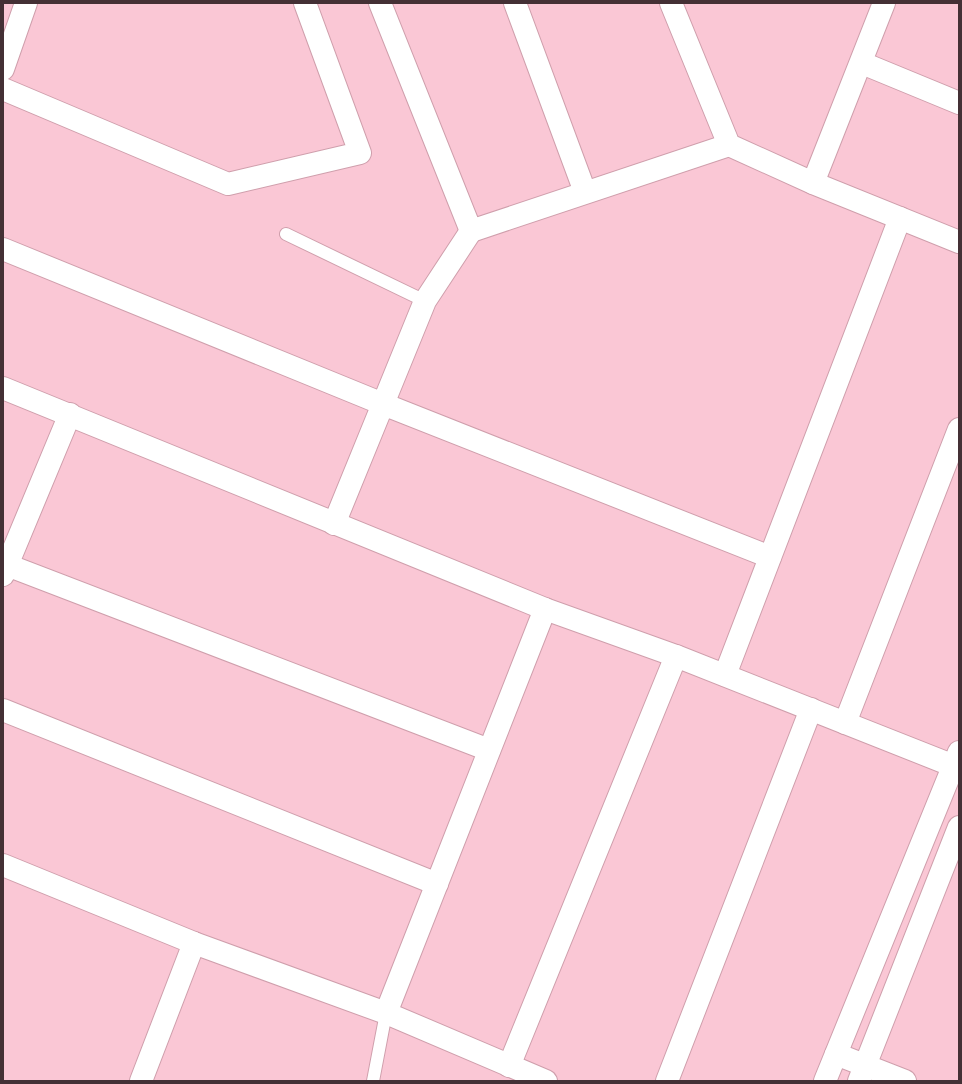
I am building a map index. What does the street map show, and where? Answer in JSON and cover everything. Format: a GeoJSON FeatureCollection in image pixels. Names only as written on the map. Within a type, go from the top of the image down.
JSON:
{"type":"FeatureCollection","features":[{"type":"Feature","properties":{"kind":"street"},"geometry":{"type":"LineString","coordinates":[[3,69],[26,3]]}},
{"type":"Feature","properties":{"kind":"street"},"geometry":{"type":"LineString","coordinates":[[3,89],[228,184],[360,153],[305,3]]}},
{"type":"Feature","properties":{"kind":"street"},"geometry":{"type":"LineString","coordinates":[[380,3],[471,231]]}},
{"type":"Feature","properties":{"kind":"street"},"geometry":{"type":"LineString","coordinates":[[515,3],[585,192]]}},
{"type":"Feature","properties":{"kind":"street"},"geometry":{"type":"LineString","coordinates":[[671,3],[730,145]]}},
{"type":"Feature","properties":{"kind":"street"},"geometry":{"type":"LineString","coordinates":[[813,183],[862,63],[884,3]]}},
{"type":"Feature","properties":{"kind":"street"},"geometry":{"type":"LineString","coordinates":[[862,63],[959,103]]}},
{"type":"Feature","properties":{"kind":"street"},"geometry":{"type":"LineString","coordinates":[[334,524],[425,300],[471,231],[730,145],[813,183],[959,242]]}},
{"type":"Feature","properties":{"kind":"street"},"geometry":{"type":"LineString","coordinates":[[725,675],[900,218]]}},
{"type":"Feature","properties":{"kind":"street"},"geometry":{"type":"LineString","coordinates":[[3,249],[383,404],[770,557]]}},
{"type":"Feature","properties":{"kind":"street"},"geometry":{"type":"LineString","coordinates":[[3,388],[70,414],[334,524],[545,609],[676,656],[845,723],[957,761],[825,1081]]}},
{"type":"Feature","properties":{"kind":"street"},"geometry":{"type":"LineString","coordinates":[[70,414],[5,570],[490,750]]}},
{"type":"Feature","properties":{"kind":"street"},"geometry":{"type":"LineString","coordinates":[[845,723],[959,429]]}},
{"type":"Feature","properties":{"kind":"street"},"geometry":{"type":"LineString","coordinates":[[386,1013],[545,609]]}},
{"type":"Feature","properties":{"kind":"street"},"geometry":{"type":"LineString","coordinates":[[509,1066],[676,656]]}},
{"type":"Feature","properties":{"kind":"street"},"geometry":{"type":"LineString","coordinates":[[667,1081],[811,709]]}},
{"type":"Feature","properties":{"kind":"street"},"geometry":{"type":"LineString","coordinates":[[3,710],[437,884]]}},
{"type":"Feature","properties":{"kind":"street"},"geometry":{"type":"LineString","coordinates":[[862,1074],[959,827]]}},
{"type":"Feature","properties":{"kind":"street"},"geometry":{"type":"LineString","coordinates":[[3,864],[194,943],[386,1013],[546,1081]]}},
{"type":"Feature","properties":{"kind":"street"},"geometry":{"type":"LineString","coordinates":[[141,1081],[194,943]]}},
{"type":"Feature","properties":{"kind":"street"},"geometry":{"type":"LineString","coordinates":[[836,1054],[862,1074],[905,1081]]}},
{"type":"Feature","properties":{"kind":"lane"},"geometry":{"type":"LineString","coordinates":[[286,234],[425,300]]}},
{"type":"Feature","properties":{"kind":"lane"},"geometry":{"type":"LineString","coordinates":[[373,1081],[386,1013]]}}]}
